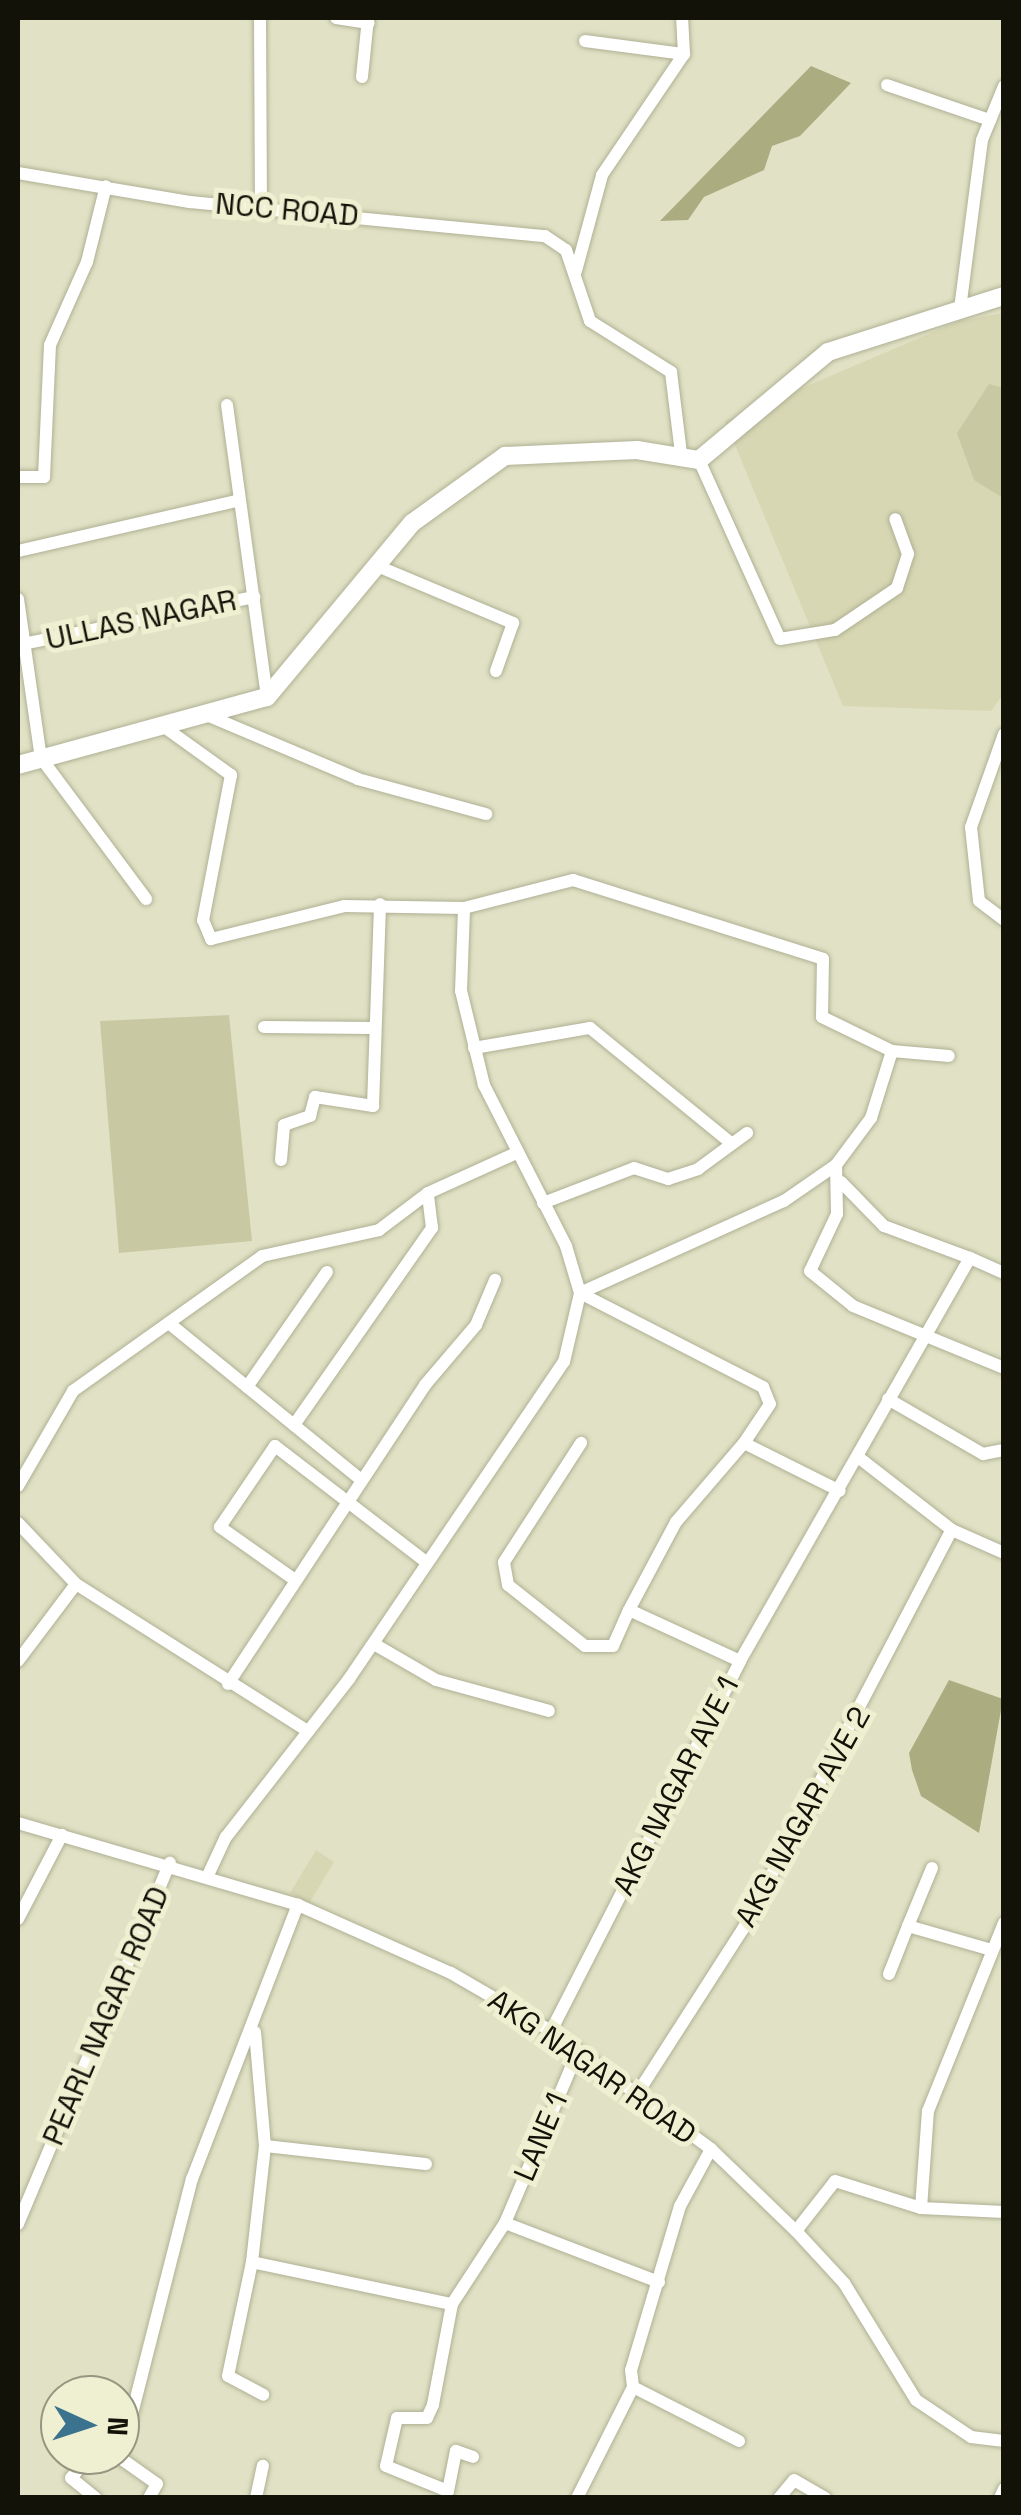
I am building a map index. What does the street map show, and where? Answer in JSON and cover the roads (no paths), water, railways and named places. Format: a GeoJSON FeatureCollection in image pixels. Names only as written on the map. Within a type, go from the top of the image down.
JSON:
{"type":"FeatureCollection","features":[{"type":"Feature","properties":{"kind":"main road"},"geometry":{"type":"LineString","coordinates":[[18,765],[168,729],[267,697],[412,523],[505,456],[681,453],[700,460],[806,364],[1004,296]]}},
{"type":"Feature","properties":{"kind":"street"},"geometry":{"type":"LineString","coordinates":[[260,18],[262,210]]}},
{"type":"Feature","properties":{"kind":"street"},"geometry":{"type":"LineString","coordinates":[[336,18],[369,20],[362,77]]}},
{"type":"Feature","properties":{"kind":"street"},"geometry":{"type":"LineString","coordinates":[[681,453],[671,372],[590,321],[576,278],[602,175],[684,54],[682,18]]}},
{"type":"Feature","properties":{"kind":"street"},"geometry":{"type":"LineString","coordinates":[[585,41],[684,54]]}},
{"type":"Feature","properties":{"kind":"street"},"geometry":{"type":"LineString","coordinates":[[887,85],[990,120]]}},
{"type":"Feature","properties":{"kind":"street"},"geometry":{"type":"LineString","coordinates":[[960,309],[990,120],[1004,86]]}},
{"type":"Feature","properties":{"kind":"street","name":"NCC ROAD"},"geometry":{"type":"LineString","coordinates":[[18,173],[262,210],[472,224],[557,242],[576,278]]}},
{"type":"Feature","properties":{"kind":"street"},"geometry":{"type":"LineString","coordinates":[[18,477],[44,477],[50,345],[87,262],[106,186]]}},
{"type":"Feature","properties":{"kind":"street","name":"ULLAS NAGAR"},"geometry":{"type":"LineString","coordinates":[[227,405],[236,501],[267,697]]}},
{"type":"Feature","properties":{"kind":"street"},"geometry":{"type":"LineString","coordinates":[[700,460],[780,639],[834,630],[897,588],[908,554],[895,520]]}},
{"type":"Feature","properties":{"kind":"street"},"geometry":{"type":"LineString","coordinates":[[18,551],[236,501]]}},
{"type":"Feature","properties":{"kind":"street"},"geometry":{"type":"LineString","coordinates":[[376,565],[513,623],[496,671]]}},
{"type":"Feature","properties":{"kind":"street","name":"ULLAS NAGAR"},"geometry":{"type":"LineString","coordinates":[[28,643],[254,597]]}},
{"type":"Feature","properties":{"kind":"street"},"geometry":{"type":"LineString","coordinates":[[18,599],[28,643],[42,758],[146,898]]}},
{"type":"Feature","properties":{"kind":"street"},"geometry":{"type":"LineString","coordinates":[[208,716],[358,779],[486,814]]}},
{"type":"Feature","properties":{"kind":"street"},"geometry":{"type":"LineString","coordinates":[[168,729],[231,775],[230,814],[202,920],[211,939],[380,904],[464,908],[573,880],[770,939],[826,962],[828,1024],[892,1051],[949,1056]]}},
{"type":"Feature","properties":{"kind":"street"},"geometry":{"type":"LineString","coordinates":[[1004,734],[971,826],[979,901],[1004,920]]}},
{"type":"Feature","properties":{"kind":"street"},"geometry":{"type":"LineString","coordinates":[[281,1160],[284,1124],[310,1116],[315,1097],[374,1106],[373,1028],[380,904]]}},
{"type":"Feature","properties":{"kind":"street"},"geometry":{"type":"LineString","coordinates":[[210,1873],[306,1730],[374,1644],[564,1362],[580,1292],[544,1202],[514,1154],[474,1048],[461,991],[464,908]]}},
{"type":"Feature","properties":{"kind":"street"},"geometry":{"type":"LineString","coordinates":[[264,1027],[373,1028]]}},
{"type":"Feature","properties":{"kind":"street"},"geometry":{"type":"LineString","coordinates":[[474,1048],[590,1028],[731,1143]]}},
{"type":"Feature","properties":{"kind":"street"},"geometry":{"type":"LineString","coordinates":[[580,1292],[784,1201],[836,1165],[872,1118],[892,1051]]}},
{"type":"Feature","properties":{"kind":"street"},"geometry":{"type":"LineString","coordinates":[[544,1202],[634,1168],[668,1180],[747,1134]]}},
{"type":"Feature","properties":{"kind":"street"},"geometry":{"type":"LineString","coordinates":[[18,1486],[74,1391],[262,1256],[289,1245],[334,1246],[379,1230],[428,1193],[514,1154]]}},
{"type":"Feature","properties":{"kind":"street"},"geometry":{"type":"LineString","coordinates":[[836,1165],[840,1182],[837,1214],[810,1265],[814,1280],[1004,1368]]}},
{"type":"Feature","properties":{"kind":"street"},"geometry":{"type":"LineString","coordinates":[[840,1182],[884,1226],[1004,1274]]}},
{"type":"Feature","properties":{"kind":"street"},"geometry":{"type":"LineString","coordinates":[[294,1425],[432,1228],[437,1209],[428,1193]]}},
{"type":"Feature","properties":{"kind":"street"},"geometry":{"type":"LineString","coordinates":[[740,1661],[970,1258]]}},
{"type":"Feature","properties":{"kind":"street"},"geometry":{"type":"LineString","coordinates":[[247,1387],[327,1272]]}},
{"type":"Feature","properties":{"kind":"street"},"geometry":{"type":"LineString","coordinates":[[228,1684],[295,1580],[349,1507],[361,1480],[476,1325],[495,1280]]}},
{"type":"Feature","properties":{"kind":"street"},"geometry":{"type":"LineString","coordinates":[[580,1292],[763,1387],[770,1404],[744,1443],[676,1522],[613,1646],[586,1646],[508,1585],[504,1562],[581,1443]]}},
{"type":"Feature","properties":{"kind":"street"},"geometry":{"type":"LineString","coordinates":[[170,1324],[361,1480]]}},
{"type":"Feature","properties":{"kind":"street"},"geometry":{"type":"LineString","coordinates":[[888,1398],[983,1454],[1004,1450]]}},
{"type":"Feature","properties":{"kind":"street"},"geometry":{"type":"LineString","coordinates":[[744,1443],[840,1491]]}},
{"type":"Feature","properties":{"kind":"street"},"geometry":{"type":"LineString","coordinates":[[295,1580],[220,1527],[275,1446],[349,1507],[426,1562]]}},
{"type":"Feature","properties":{"kind":"street"},"geometry":{"type":"LineString","coordinates":[[858,1456],[952,1530],[1004,1553]]}},
{"type":"Feature","properties":{"kind":"street"},"geometry":{"type":"LineString","coordinates":[[18,1523],[76,1584],[306,1730]]}},
{"type":"Feature","properties":{"kind":"street","name":"AKG NAGAR AVE 2"},"geometry":{"type":"LineString","coordinates":[[637,2094],[743,1930],[952,1530]]}},
{"type":"Feature","properties":{"kind":"street"},"geometry":{"type":"LineString","coordinates":[[18,1661],[76,1584]]}},
{"type":"Feature","properties":{"kind":"street","name":"AKG NAGAR AVE 1"},"geometry":{"type":"LineString","coordinates":[[550,2031],[740,1661],[629,1610]]}},
{"type":"Feature","properties":{"kind":"street"},"geometry":{"type":"LineString","coordinates":[[374,1644],[436,1680],[549,1712]]}},
{"type":"Feature","properties":{"kind":"street","name":"AKG NAGAR ROAD"},"geometry":{"type":"LineString","coordinates":[[18,1823],[210,1873],[298,1905],[451,1973],[550,2031],[710,2149],[796,2231],[844,2283],[897,2382],[971,2436],[1004,2441]]}},
{"type":"Feature","properties":{"kind":"street"},"geometry":{"type":"LineString","coordinates":[[18,1919],[62,1835]]}},
{"type":"Feature","properties":{"kind":"street","name":"PEARL NAGAR ROAD"},"geometry":{"type":"LineString","coordinates":[[18,2224],[170,1862]]}},
{"type":"Feature","properties":{"kind":"street"},"geometry":{"type":"LineString","coordinates":[[889,1974],[932,1868]]}},
{"type":"Feature","properties":{"kind":"street"},"geometry":{"type":"LineString","coordinates":[[140,2375],[192,2179],[255,2029],[298,1905]]}},
{"type":"Feature","properties":{"kind":"street"},"geometry":{"type":"LineString","coordinates":[[921,2208],[928,2111],[1004,1922]]}},
{"type":"Feature","properties":{"kind":"street"},"geometry":{"type":"LineString","coordinates":[[908,1926],[991,1950]]}},
{"type":"Feature","properties":{"kind":"street"},"geometry":{"type":"LineString","coordinates":[[255,2029],[265,2146],[252,2262],[228,2376],[263,2395]]}},
{"type":"Feature","properties":{"kind":"street","name":"LANE 1"},"geometry":{"type":"LineString","coordinates":[[452,2304],[504,2223],[578,2051]]}},
{"type":"Feature","properties":{"kind":"street"},"geometry":{"type":"LineString","coordinates":[[265,2146],[426,2164]]}},
{"type":"Feature","properties":{"kind":"street"},"geometry":{"type":"LineString","coordinates":[[577,2498],[633,2387],[680,2206],[710,2149]]}},
{"type":"Feature","properties":{"kind":"street"},"geometry":{"type":"LineString","coordinates":[[796,2231],[835,2180],[921,2208],[1004,2212]]}},
{"type":"Feature","properties":{"kind":"street"},"geometry":{"type":"LineString","coordinates":[[504,2223],[659,2282]]}},
{"type":"Feature","properties":{"kind":"street"},"geometry":{"type":"LineString","coordinates":[[252,2262],[452,2304],[433,2406],[427,2418],[397,2418],[386,2466],[448,2491],[456,2451],[473,2457]]}},
{"type":"Feature","properties":{"kind":"street"},"geometry":{"type":"LineString","coordinates":[[633,2387],[739,2441]]}},
{"type":"Feature","properties":{"kind":"street"},"geometry":{"type":"LineString","coordinates":[[256,2498],[263,2466]]}},
{"type":"Feature","properties":{"kind":"street"},"geometry":{"type":"LineString","coordinates":[[140,2472],[156,2484],[148,2498]]}},
{"type":"Feature","properties":{"kind":"street"},"geometry":{"type":"LineString","coordinates":[[73,2475],[71,2478],[96,2498]]}},
{"type":"Feature","properties":{"kind":"street"},"geometry":{"type":"LineString","coordinates":[[779,2498],[794,2480],[824,2498]]}},
{"type":"Feature","properties":{"kind":"street"},"geometry":{"type":"LineString","coordinates":[[1000,2498],[1004,2489]]}}]}
